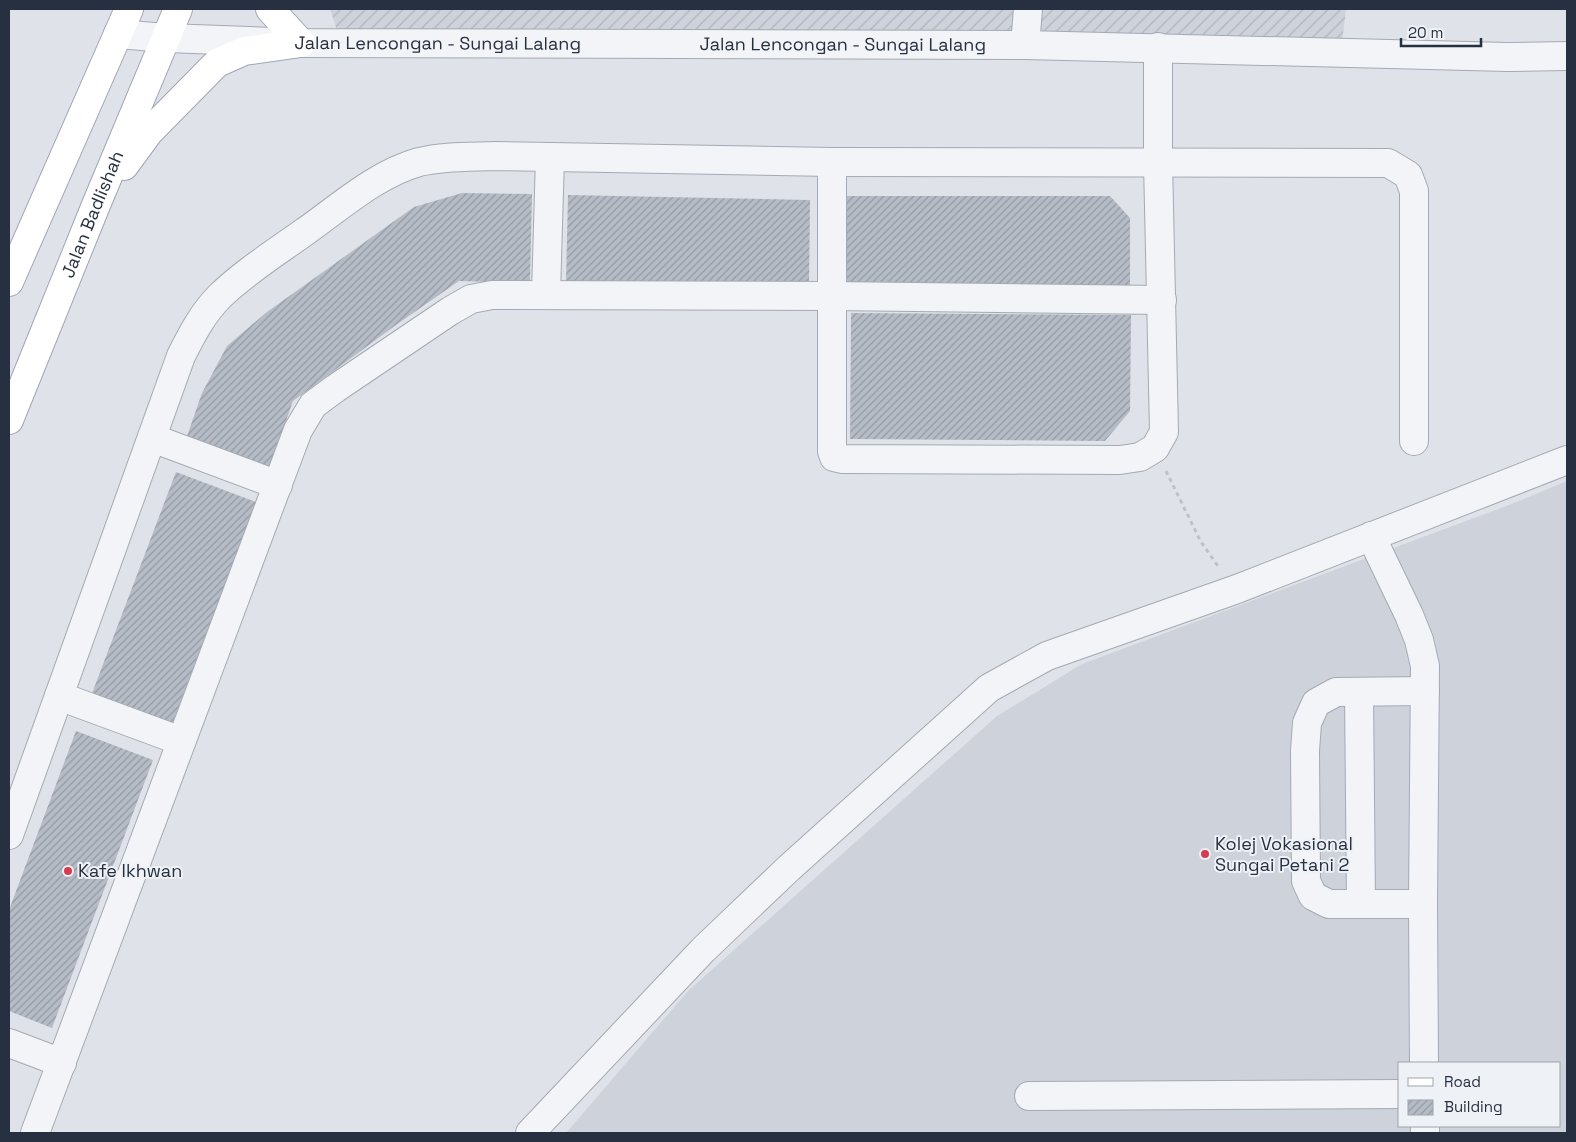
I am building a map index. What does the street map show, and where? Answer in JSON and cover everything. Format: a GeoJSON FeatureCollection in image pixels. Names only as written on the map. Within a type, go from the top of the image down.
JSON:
{"type":"FeatureCollection","features":[{"type":"Feature","properties":{"kind":"main road"},"geometry":{"type":"LineString","coordinates":[[9,282],[21,250],[129,9]]}},
{"type":"Feature","properties":{"kind":"main road","name":"Jalan Badlishah"},"geometry":{"type":"LineString","coordinates":[[9,420],[178,9]]}},
{"type":"Feature","properties":{"kind":"main road"},"geometry":{"type":"LineString","coordinates":[[270,9],[301,43]]}},
{"type":"Feature","properties":{"kind":"main road"},"geometry":{"type":"LineString","coordinates":[[96,205],[149,132],[217,63],[244,51],[301,43]]}},
{"type":"Feature","properties":{"kind":"street"},"geometry":{"type":"LineString","coordinates":[[1025,45],[1028,9]]}},
{"type":"Feature","properties":{"kind":"street","name":"Jalan Lencongan - Sungai Lalang"},"geometry":{"type":"LineString","coordinates":[[118,34],[166,38],[301,43],[1025,45],[1508,57],[1567,56]]}},
{"type":"Feature","properties":{"kind":"street"},"geometry":{"type":"LineString","coordinates":[[832,162],[832,451],[834,457],[843,459],[1120,460],[1140,456],[1156,448],[1164,432],[1158,162],[1158,47]]}},
{"type":"Feature","properties":{"kind":"street"},"geometry":{"type":"LineString","coordinates":[[9,834],[181,356],[193,332],[220,296],[241,278],[364,190],[390,174],[419,162],[458,157],[496,156],[832,162],[1388,163],[1408,175],[1414,191],[1414,441]]}},
{"type":"Feature","properties":{"kind":"street"},"geometry":{"type":"LineString","coordinates":[[546,294],[550,157]]}},
{"type":"Feature","properties":{"kind":"street"},"geometry":{"type":"LineString","coordinates":[[35,1133],[298,430],[313,405],[336,388],[450,311],[471,299],[492,295],[831,296],[1162,300]]}},
{"type":"Feature","properties":{"kind":"street"},"geometry":{"type":"LineString","coordinates":[[152,438],[278,485]]}},
{"type":"Feature","properties":{"kind":"street"},"geometry":{"type":"LineString","coordinates":[[530,1133],[703,950],[789,868],[989,688],[1047,656],[1237,589],[1567,460]]}},
{"type":"Feature","properties":{"kind":"street"},"geometry":{"type":"LineString","coordinates":[[1372,536],[1420,640],[1425,666],[1424,1062]]}},
{"type":"Feature","properties":{"kind":"street"},"geometry":{"type":"LineString","coordinates":[[1423,904],[1329,904],[1313,896],[1306,881],[1305,785],[1307,723],[1316,703],[1336,692],[1425,691]]}},
{"type":"Feature","properties":{"kind":"street"},"geometry":{"type":"LineString","coordinates":[[1359,692],[1361,904]]}},
{"type":"Feature","properties":{"kind":"street"},"geometry":{"type":"LineString","coordinates":[[59,696],[181,741]]}},
{"type":"Feature","properties":{"kind":"street"},"geometry":{"type":"LineString","coordinates":[[9,1044],[62,1063]]}},
{"type":"Feature","properties":{"kind":"street"},"geometry":{"type":"LineString","coordinates":[[1029,1096],[1398,1094]]}},
{"type":"Feature","properties":{"kind":"path"},"geometry":{"type":"LineString","coordinates":[[1156,448],[1201,542],[1237,589]]}},
{"type":"Feature","properties":{"kind":"shaded area"},"geometry":{"type":"Polygon","coordinates":[[[330,9],[1346,9],[1340,59],[340,39],[330,9]]]}},
{"type":"Feature","properties":{"kind":"shaded area","name":"Kolej Vokasional Sungai Petani 2"},"geometry":{"type":"Polygon","coordinates":[[[1567,481],[1567,1133],[566,1133],[688,991],[997,716],[1082,664],[1509,505],[1567,481]]]}},
{"type":"Feature","properties":{"kind":"building"},"geometry":{"type":"Polygon","coordinates":[[[462,193],[532,194],[530,283],[459,281],[396,325],[293,401],[269,469],[186,439],[202,393],[227,346],[267,312],[414,207],[462,193]]]}},
{"type":"Feature","properties":{"kind":"building"},"geometry":{"type":"Polygon","coordinates":[[[568,195],[810,200],[809,287],[566,282],[568,195]]]}},
{"type":"Feature","properties":{"kind":"building"},"geometry":{"type":"Polygon","coordinates":[[[847,196],[1110,196],[1130,218],[1130,285],[847,285],[847,196]]]}},
{"type":"Feature","properties":{"kind":"building"},"geometry":{"type":"Polygon","coordinates":[[[851,313],[1131,315],[1130,411],[1105,441],[850,439],[851,313]]]}},
{"type":"Feature","properties":{"kind":"building"},"geometry":{"type":"Polygon","coordinates":[[[176,472],[256,502],[171,727],[91,696],[176,472]]]}},
{"type":"Feature","properties":{"kind":"building"},"geometry":{"type":"Polygon","coordinates":[[[76,731],[153,760],[52,1028],[9,1011],[9,910],[76,731]]]}},
{"type":"Feature","properties":{"kind":"place","name":"Kolej Vokasional Sungai Petani 2"},"geometry":{"type":"Point","coordinates":[1205,854]}},
{"type":"Feature","properties":{"kind":"place","name":"Kafe Ikhwan"},"geometry":{"type":"Point","coordinates":[68,871]}}]}
